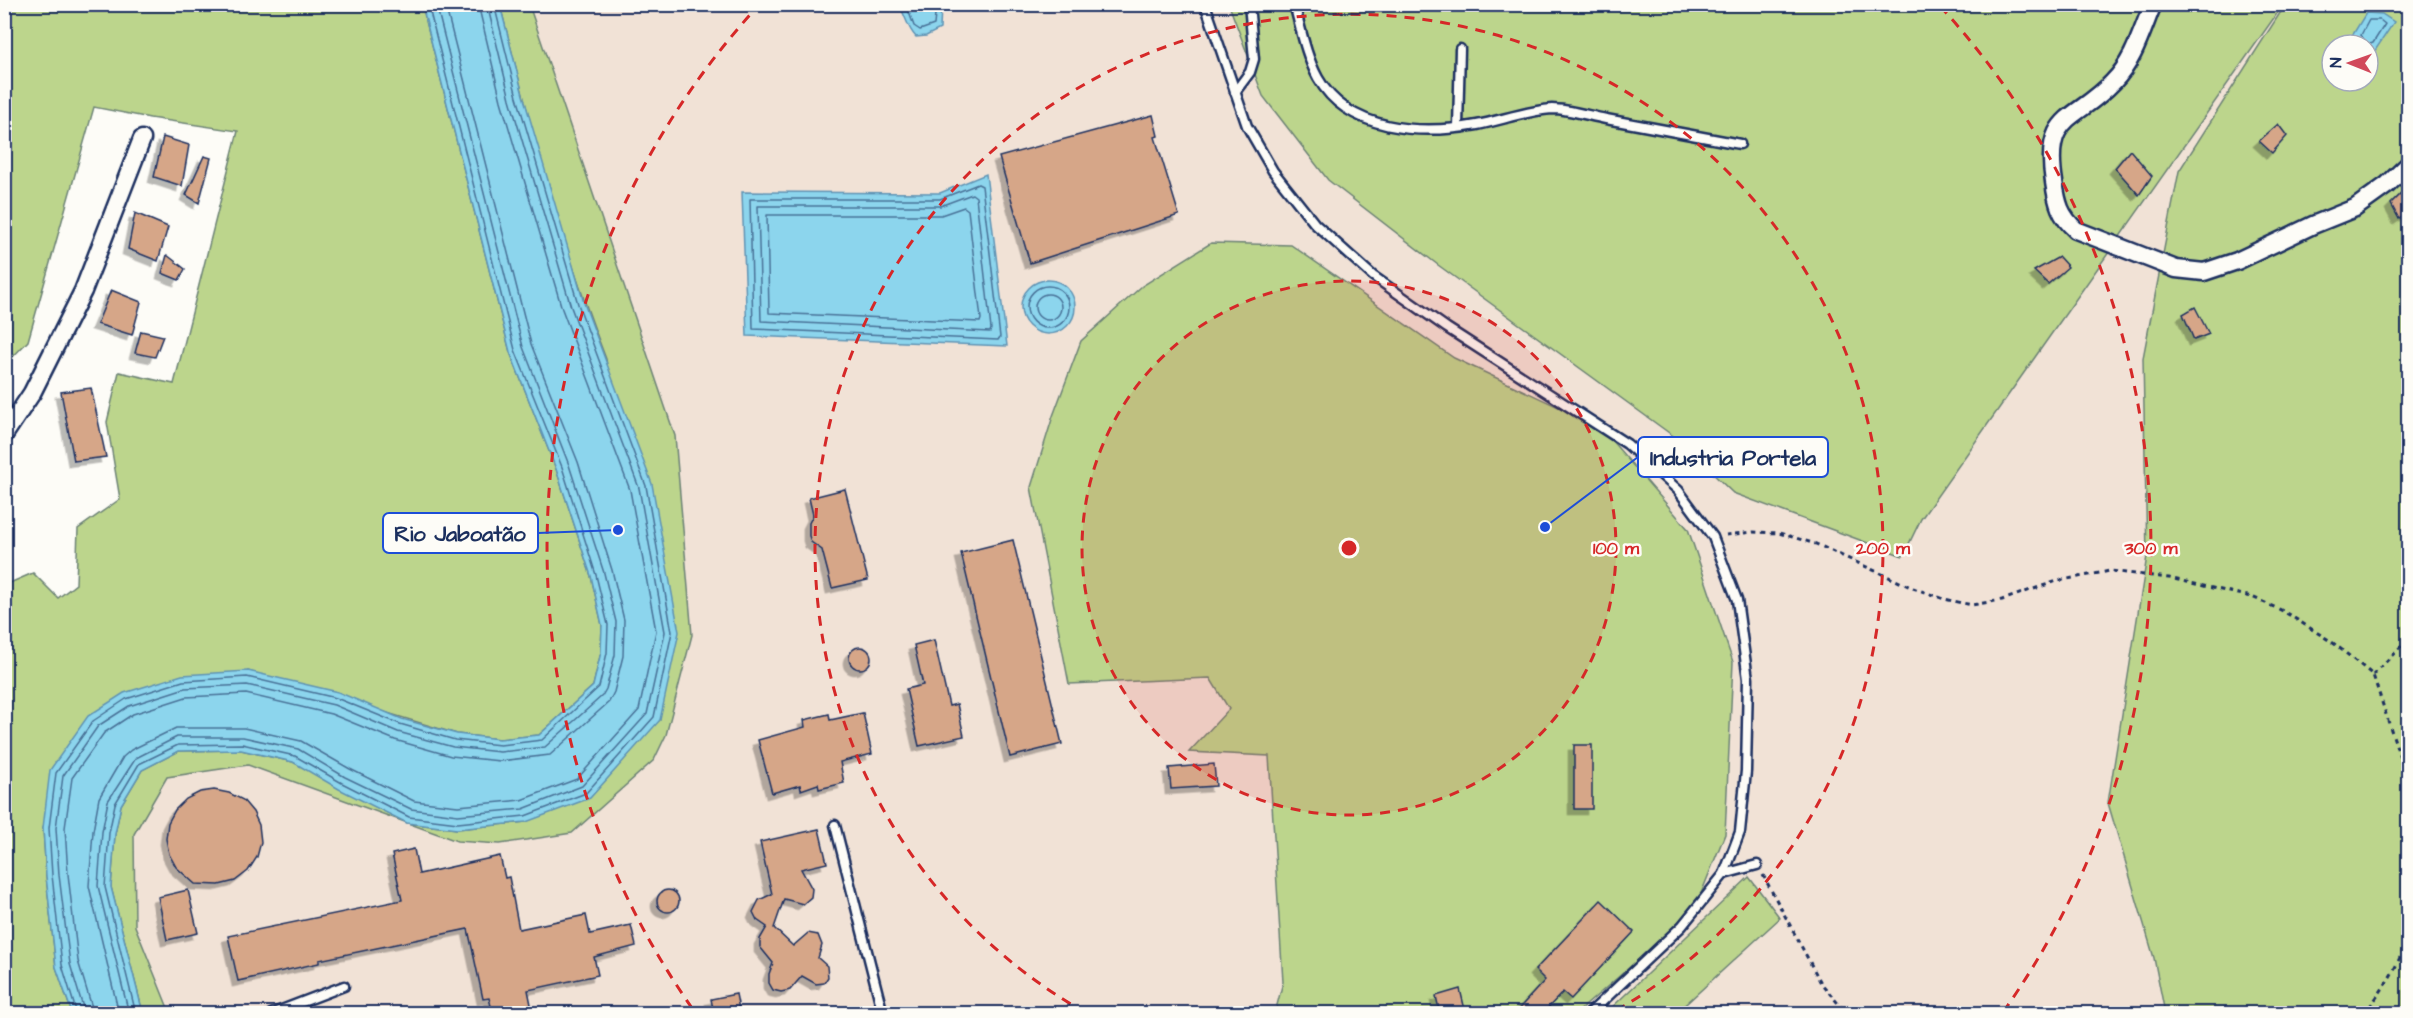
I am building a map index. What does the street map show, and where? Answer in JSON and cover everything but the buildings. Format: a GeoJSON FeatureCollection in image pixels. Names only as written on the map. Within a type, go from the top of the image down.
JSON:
{"type":"FeatureCollection","features":[{"type":"Feature","properties":{"kind":"street"},"geometry":{"type":"LineString","coordinates":[[2153,4],[2134,51],[2124,68],[2113,82],[2074,112],[2056,131],[2052,146],[2052,167],[2058,206],[2066,221],[2076,231],[2176,269],[2204,272],[2237,261],[2355,208],[2387,185],[2409,165]]}},
{"type":"Feature","properties":{"kind":"street"},"geometry":{"type":"LineString","coordinates":[[4,435],[32,393],[83,291],[142,139]]}},
{"type":"Feature","properties":{"kind":"lane"},"geometry":{"type":"LineString","coordinates":[[1205,4],[1247,126],[1273,171],[1314,224],[1373,276],[1447,328],[1627,444],[1678,490],[1713,537],[1737,600],[1748,679],[1746,771],[1740,832],[1724,874],[1682,926],[1589,1014]]}},
{"type":"Feature","properties":{"kind":"lane"},"geometry":{"type":"LineString","coordinates":[[1235,92],[1250,72],[1254,58],[1249,4]]}},
{"type":"Feature","properties":{"kind":"lane"},"geometry":{"type":"LineString","coordinates":[[1294,4],[1318,79],[1338,104],[1361,119],[1391,126],[1424,129],[1458,128],[1522,113],[1555,109],[1740,144]]}},
{"type":"Feature","properties":{"kind":"lane"},"geometry":{"type":"LineString","coordinates":[[1458,128],[1460,49]]}},
{"type":"Feature","properties":{"kind":"lane"},"geometry":{"type":"LineString","coordinates":[[835,825],[883,1014]]}},
{"type":"Feature","properties":{"kind":"lane"},"geometry":{"type":"LineString","coordinates":[[1724,874],[1757,865]]}},
{"type":"Feature","properties":{"kind":"lane"},"geometry":{"type":"LineString","coordinates":[[271,1014],[344,986]]}},
{"type":"Feature","properties":{"kind":"path"},"geometry":{"type":"LineString","coordinates":[[1713,537],[1753,532],[1779,533],[1816,544],[1913,588],[1944,599],[1972,604],[2002,600],[2030,588],[2086,574],[2110,571],[2169,578],[2252,597],[2283,611],[2332,642],[2373,675],[2409,789]]}},
{"type":"Feature","properties":{"kind":"path"},"geometry":{"type":"LineString","coordinates":[[2373,675],[2409,639]]}},
{"type":"Feature","properties":{"kind":"path"},"geometry":{"type":"LineString","coordinates":[[1757,865],[1778,898],[1821,983],[1847,1014]]}},
{"type":"Feature","properties":{"kind":"path"},"geometry":{"type":"LineString","coordinates":[[2364,1014],[2382,991],[2405,948],[2409,934]]}},
{"type":"Feature","properties":{"kind":"path"},"geometry":{"type":"LineString","coordinates":[[1738,1014],[1748,1012],[1778,1014]]}},
{"type":"Feature","properties":{"kind":"shaded area"},"geometry":{"type":"Polygon","coordinates":[[[529,5],[2408,5],[2408,1013],[170,1013],[135,926],[134,833],[167,777],[248,765],[457,841],[572,833],[654,760],[666,735],[692,635],[675,436],[529,5]]]}},
{"type":"Feature","properties":{"kind":"green space"},"geometry":{"type":"Polygon","coordinates":[[[5,5],[422,5],[510,352],[556,469],[591,576],[602,625],[601,652],[593,686],[539,735],[499,739],[457,734],[248,671],[43,828],[56,967],[72,1013],[5,1013],[5,585],[33,573],[58,598],[76,584],[78,529],[120,499],[107,422],[119,372],[174,384],[238,131],[94,107],[28,341],[5,365],[5,5]]]}},
{"type":"Feature","properties":{"kind":"green space"},"geometry":{"type":"Polygon","coordinates":[[[500,5],[529,5],[675,436],[692,635],[666,735],[654,760],[572,833],[500,844],[457,841],[408,823],[457,829],[526,822],[660,720],[606,359],[561,228],[500,5]]]}},
{"type":"Feature","properties":{"kind":"green space"},"geometry":{"type":"Polygon","coordinates":[[[1229,5],[2283,5],[1921,519],[1903,556],[1733,493],[1676,438],[1438,265],[1328,180],[1263,96],[1229,5]]]}},
{"type":"Feature","properties":{"kind":"green space"},"geometry":{"type":"Polygon","coordinates":[[[2292,5],[2408,5],[2408,1013],[2165,1013],[2154,958],[2108,803],[2147,556],[2143,358],[2179,171],[2280,13],[2292,5]]]}},
{"type":"Feature","properties":{"kind":"green space"},"geometry":{"type":"Polygon","coordinates":[[[1211,243],[1291,245],[1454,358],[1599,426],[1688,529],[1733,662],[1725,834],[1694,911],[1577,1013],[1275,1013],[1283,982],[1269,756],[1189,752],[1229,709],[1210,678],[1069,684],[1031,487],[1053,416],[1081,341],[1142,286],[1211,243]]]}},
{"type":"Feature","properties":{"kind":"green space"},"geometry":{"type":"Polygon","coordinates":[[[241,750],[293,762],[406,822],[248,765],[167,777],[134,834],[135,926],[170,1013],[143,1013],[111,887],[115,834],[121,805],[142,770],[179,751],[241,750]]]}},
{"type":"Feature","properties":{"kind":"green space"},"geometry":{"type":"Polygon","coordinates":[[[1749,877],[1780,918],[1676,1013],[1606,1013],[1749,877]]]}},
{"type":"Feature","properties":{"kind":"water"},"geometry":{"type":"Polygon","coordinates":[[[422,5],[500,5],[523,95],[584,303],[652,484],[679,632],[660,720],[590,798],[526,822],[457,829],[407,823],[339,789],[293,762],[241,750],[179,751],[142,770],[121,805],[115,834],[111,887],[143,1013],[72,1013],[56,967],[46,876],[43,828],[50,770],[88,716],[124,693],[182,675],[248,671],[338,692],[402,719],[457,734],[499,739],[539,735],[593,686],[601,652],[602,625],[591,576],[556,469],[510,352],[422,5]]]}},
{"type":"Feature","properties":{"kind":"water"},"geometry":{"type":"Polygon","coordinates":[[[899,5],[941,5],[940,29],[926,36],[916,37],[899,5]]]}},
{"type":"Feature","properties":{"kind":"water"},"geometry":{"type":"Polygon","coordinates":[[[2366,13],[2382,14],[2394,22],[2380,43],[2380,33],[2354,33],[2366,13]]]}},
{"type":"Feature","properties":{"kind":"water"},"geometry":{"type":"Polygon","coordinates":[[[986,174],[1007,346],[747,336],[742,192],[940,193],[986,174]]]}},
{"type":"Feature","properties":{"kind":"water"},"geometry":{"type":"Polygon","coordinates":[[[1043,280],[1053,280],[1067,288],[1073,297],[1075,307],[1073,317],[1067,326],[1053,334],[1043,334],[1026,322],[1021,312],[1021,302],[1033,285],[1043,280]]]}},
{"type":"Feature","properties":{"kind":"place","name":"Industria Portela"},"geometry":{"type":"Point","coordinates":[1545,527]}},
{"type":"Feature","properties":{"kind":"place","name":"Rio Jaboatão"},"geometry":{"type":"Point","coordinates":[618,530]}}]}
